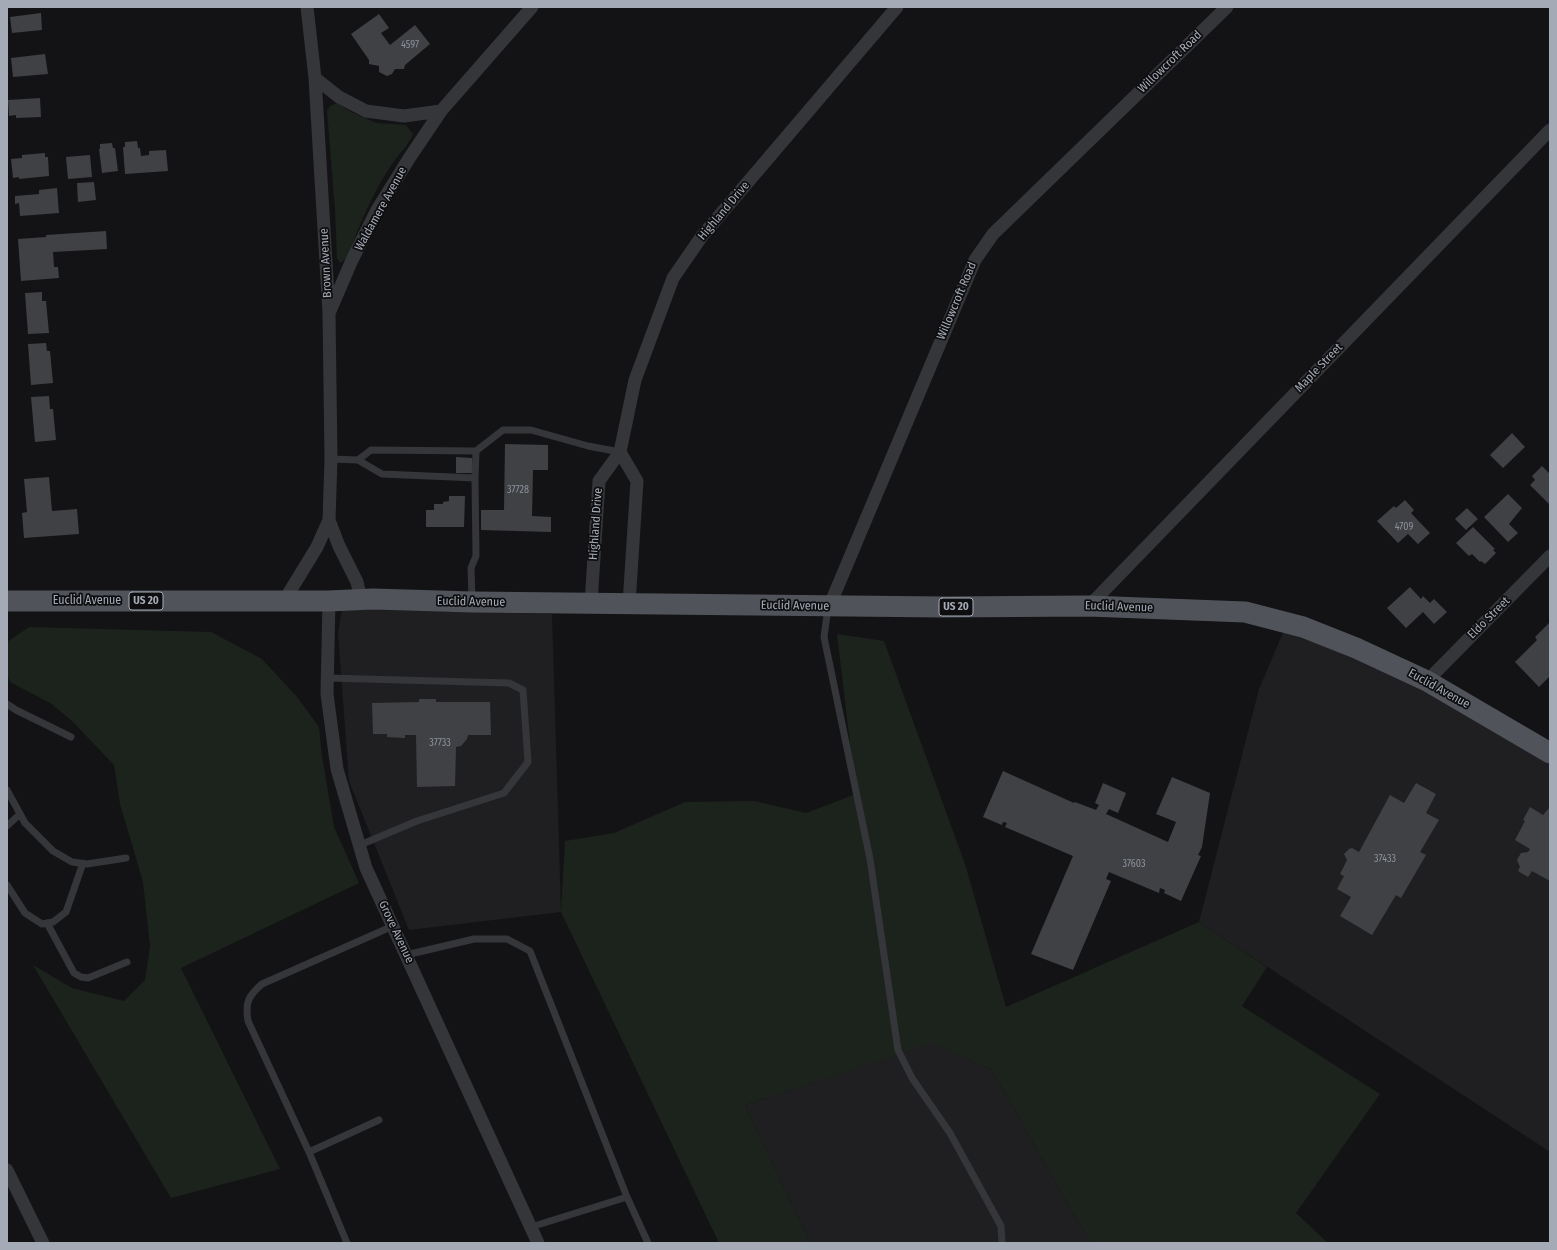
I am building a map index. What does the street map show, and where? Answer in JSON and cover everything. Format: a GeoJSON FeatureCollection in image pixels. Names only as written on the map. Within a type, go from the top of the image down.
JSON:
{"type":"FeatureCollection","features":[{"type":"Feature","properties":{"kind":"main road","name":"Euclid Avenue"},"geometry":{"type":"LineString","coordinates":[[7,601],[361,600],[828,606],[1089,606],[1245,612],[1303,626],[1356,648],[1427,681],[1550,753]]}},
{"type":"Feature","properties":{"kind":"street","name":"Brown Avenue"},"geometry":{"type":"LineString","coordinates":[[284,601],[317,547],[329,520],[331,459],[329,313],[315,78],[307,7]]}},
{"type":"Feature","properties":{"kind":"street","name":"Waldamere Avenue"},"geometry":{"type":"LineString","coordinates":[[329,313],[352,260],[377,210],[410,157],[441,111],[532,7]]}},
{"type":"Feature","properties":{"kind":"street","name":"Highland Drive"},"geometry":{"type":"LineString","coordinates":[[591,603],[599,481],[620,452],[635,380],[673,278],[702,236],[897,7]]}},
{"type":"Feature","properties":{"kind":"street","name":"Willowcroft Road"},"geometry":{"type":"LineString","coordinates":[[828,606],[975,260],[993,234],[1227,7]]}},
{"type":"Feature","properties":{"kind":"street"},"geometry":{"type":"LineString","coordinates":[[315,78],[339,97],[366,111],[404,116],[441,111]]}},
{"type":"Feature","properties":{"kind":"street","name":"Maple Street"},"geometry":{"type":"LineString","coordinates":[[1089,606],[1550,130]]}},
{"type":"Feature","properties":{"kind":"street"},"geometry":{"type":"LineString","coordinates":[[620,452],[637,480],[629,604]]}},
{"type":"Feature","properties":{"kind":"street","name":"Brown Avenue"},"geometry":{"type":"LineString","coordinates":[[329,520],[339,546],[357,582],[361,600]]}},
{"type":"Feature","properties":{"kind":"street","name":"Eldo Street"},"geometry":{"type":"LineString","coordinates":[[1427,681],[1550,556]]}},
{"type":"Feature","properties":{"kind":"street","name":"Grove Avenue"},"geometry":{"type":"LineString","coordinates":[[329,601],[327,694],[338,769],[366,868],[538,1243]]}},
{"type":"Feature","properties":{"kind":"street"},"geometry":{"type":"LineString","coordinates":[[7,1170],[43,1243]]}},
{"type":"Feature","properties":{"kind":"lane"},"geometry":{"type":"LineString","coordinates":[[358,460],[371,450],[476,451],[503,430],[531,430],[581,444],[620,452]]}},
{"type":"Feature","properties":{"kind":"lane"},"geometry":{"type":"LineString","coordinates":[[472,602],[471,568],[476,556],[476,451]]}},
{"type":"Feature","properties":{"kind":"lane"},"geometry":{"type":"LineString","coordinates":[[331,459],[358,460],[382,474],[475,478]]}},
{"type":"Feature","properties":{"kind":"lane"},"geometry":{"type":"LineString","coordinates":[[828,606],[824,637],[870,859],[898,1050],[912,1078],[950,1134],[998,1220],[1001,1226],[1002,1243]]}},
{"type":"Feature","properties":{"kind":"lane"},"geometry":{"type":"LineString","coordinates":[[328,678],[509,683],[523,690],[528,762],[504,793],[417,821],[360,845]]}},
{"type":"Feature","properties":{"kind":"lane"},"geometry":{"type":"LineString","coordinates":[[7,704],[16,710],[71,736]]}},
{"type":"Feature","properties":{"kind":"lane"},"geometry":{"type":"LineString","coordinates":[[7,790],[25,823],[53,851],[72,862],[83,863],[126,858]]}},
{"type":"Feature","properties":{"kind":"lane"},"geometry":{"type":"LineString","coordinates":[[7,826],[20,814]]}},
{"type":"Feature","properties":{"kind":"lane"},"geometry":{"type":"LineString","coordinates":[[7,885],[25,913],[42,924],[53,922],[66,912],[83,863]]}},
{"type":"Feature","properties":{"kind":"lane"},"geometry":{"type":"LineString","coordinates":[[47,923],[74,973],[81,977],[88,978],[128,962]]}},
{"type":"Feature","properties":{"kind":"lane"},"geometry":{"type":"LineString","coordinates":[[347,1243],[309,1152],[248,1021],[246,1009],[249,999],[255,990],[262,984],[393,926]]}},
{"type":"Feature","properties":{"kind":"lane"},"geometry":{"type":"LineString","coordinates":[[406,955],[474,939],[507,939],[530,952],[627,1198],[648,1243]]}},
{"type":"Feature","properties":{"kind":"lane"},"geometry":{"type":"LineString","coordinates":[[309,1152],[379,1120]]}},
{"type":"Feature","properties":{"kind":"lane"},"geometry":{"type":"LineString","coordinates":[[530,1227],[627,1198]]}},
{"type":"Feature","properties":{"kind":"shaded area"},"geometry":{"type":"Polygon","coordinates":[[[337,103],[351,112],[377,123],[406,125],[413,134],[409,142],[392,164],[374,194],[347,257],[340,263],[337,258],[335,209],[327,111],[330,106],[337,103]]]}},
{"type":"Feature","properties":{"kind":"shaded area"},"geometry":{"type":"Polygon","coordinates":[[[342,609],[552,614],[561,912],[409,930],[349,781],[338,633],[342,609]]]}},
{"type":"Feature","properties":{"kind":"shaded area"},"geometry":{"type":"Polygon","coordinates":[[[29,627],[211,632],[262,659],[298,698],[319,727],[322,756],[334,827],[359,883],[181,968],[280,1169],[171,1198],[33,965],[72,988],[124,1001],[145,980],[150,946],[143,882],[120,804],[114,765],[72,721],[50,703],[10,682],[7,675],[7,642],[29,627]]]}},
{"type":"Feature","properties":{"kind":"shaded area"},"geometry":{"type":"Polygon","coordinates":[[[1287,628],[1420,684],[1550,762],[1550,1152],[1199,922],[1259,689],[1282,635],[1287,628]]]}},
{"type":"Feature","properties":{"kind":"shaded area"},"geometry":{"type":"Polygon","coordinates":[[[837,634],[884,641],[965,864],[1006,1007],[1199,922],[1267,967],[1242,1006],[1380,1094],[1296,1213],[1328,1243],[1091,1243],[992,1070],[932,1043],[745,1105],[810,1243],[719,1243],[561,912],[565,841],[614,833],[685,802],[754,801],[806,813],[856,794],[837,634]]]}},
{"type":"Feature","properties":{"kind":"shaded area"},"geometry":{"type":"Polygon","coordinates":[[[932,1042],[992,1070],[1091,1243],[810,1243],[745,1105],[932,1042]]]}},
{"type":"Feature","properties":{"kind":"building"},"geometry":{"type":"Polygon","coordinates":[[[41,13],[42,30],[12,33],[10,17],[41,13]]]}},
{"type":"Feature","properties":{"kind":"building"},"geometry":{"type":"Polygon","coordinates":[[[379,14],[389,28],[381,33],[390,45],[415,25],[430,44],[405,65],[404,69],[395,69],[392,74],[387,76],[379,72],[379,66],[369,64],[369,60],[351,34],[379,14]]]}},
{"type":"Feature","properties":{"kind":"building"},"geometry":{"type":"Polygon","coordinates":[[[45,54],[48,74],[13,77],[11,58],[45,54]]]}},
{"type":"Feature","properties":{"kind":"building"},"geometry":{"type":"Polygon","coordinates":[[[40,98],[41,117],[16,118],[16,115],[9,116],[8,100],[40,98]]]}},
{"type":"Feature","properties":{"kind":"building"},"geometry":{"type":"Polygon","coordinates":[[[137,141],[141,156],[149,155],[149,151],[166,150],[168,171],[125,174],[123,147],[125,147],[125,142],[137,141]]]}},
{"type":"Feature","properties":{"kind":"building"},"geometry":{"type":"Polygon","coordinates":[[[112,143],[113,148],[115,148],[118,171],[102,173],[99,149],[100,144],[112,143]]]}},
{"type":"Feature","properties":{"kind":"building"},"geometry":{"type":"Polygon","coordinates":[[[45,153],[45,157],[48,157],[49,176],[19,179],[19,177],[13,178],[11,159],[22,158],[22,155],[45,153]]]}},
{"type":"Feature","properties":{"kind":"building"},"geometry":{"type":"Polygon","coordinates":[[[90,155],[92,177],[68,179],[66,157],[90,155]]]}},
{"type":"Feature","properties":{"kind":"building"},"geometry":{"type":"Polygon","coordinates":[[[94,182],[96,200],[78,202],[77,183],[94,182]]]}},
{"type":"Feature","properties":{"kind":"building"},"geometry":{"type":"Polygon","coordinates":[[[57,188],[59,213],[20,216],[19,203],[15,204],[15,196],[39,194],[39,190],[57,188]]]}},
{"type":"Feature","properties":{"kind":"building"},"geometry":{"type":"Polygon","coordinates":[[[106,231],[107,249],[53,252],[54,267],[58,267],[59,278],[21,281],[18,239],[46,237],[46,235],[106,231]]]}},
{"type":"Feature","properties":{"kind":"building"},"geometry":{"type":"Polygon","coordinates":[[[42,292],[42,301],[46,301],[49,333],[28,334],[25,293],[42,292]]]}},
{"type":"Feature","properties":{"kind":"building"},"geometry":{"type":"Polygon","coordinates":[[[46,343],[47,351],[50,351],[53,383],[31,385],[28,344],[46,343]]]}},
{"type":"Feature","properties":{"kind":"building"},"geometry":{"type":"Polygon","coordinates":[[[49,396],[50,409],[53,409],[56,440],[35,442],[31,397],[49,396]]]}},
{"type":"Feature","properties":{"kind":"building"},"geometry":{"type":"Polygon","coordinates":[[[1512,433],[1525,447],[1503,468],[1490,455],[1512,433]]]}},
{"type":"Feature","properties":{"kind":"building"},"geometry":{"type":"Polygon","coordinates":[[[505,444],[548,445],[548,470],[533,470],[532,516],[551,517],[551,532],[481,530],[481,510],[504,510],[505,444]]]}},
{"type":"Feature","properties":{"kind":"building"},"geometry":{"type":"Polygon","coordinates":[[[456,457],[472,458],[472,473],[456,473],[456,457]]]}},
{"type":"Feature","properties":{"kind":"building"},"geometry":{"type":"Polygon","coordinates":[[[1542,466],[1550,474],[1550,505],[1530,485],[1535,480],[1532,476],[1542,466]]]}},
{"type":"Feature","properties":{"kind":"building"},"geometry":{"type":"Polygon","coordinates":[[[49,477],[52,511],[77,509],[79,534],[24,538],[22,513],[27,512],[24,479],[49,477]]]}},
{"type":"Feature","properties":{"kind":"building"},"geometry":{"type":"Polygon","coordinates":[[[1508,494],[1522,508],[1509,524],[1518,533],[1508,542],[1484,517],[1508,494]]]}},
{"type":"Feature","properties":{"kind":"building"},"geometry":{"type":"Polygon","coordinates":[[[449,496],[465,496],[464,527],[426,527],[426,510],[434,510],[434,504],[443,504],[443,502],[449,501],[449,496]]]}},
{"type":"Feature","properties":{"kind":"building"},"geometry":{"type":"Polygon","coordinates":[[[1405,500],[1414,510],[1411,513],[1430,533],[1418,544],[1408,534],[1398,543],[1377,521],[1394,506],[1396,508],[1405,500]]]}},
{"type":"Feature","properties":{"kind":"building"},"geometry":{"type":"Polygon","coordinates":[[[1467,508],[1478,519],[1466,530],[1455,519],[1467,508]]]}},
{"type":"Feature","properties":{"kind":"building"},"geometry":{"type":"Polygon","coordinates":[[[1473,527],[1495,549],[1493,550],[1496,553],[1485,564],[1481,561],[1480,562],[1472,554],[1469,556],[1456,543],[1473,527]]]}},
{"type":"Feature","properties":{"kind":"building"},"geometry":{"type":"Polygon","coordinates":[[[1410,587],[1421,599],[1423,596],[1430,603],[1434,599],[1447,612],[1434,624],[1423,612],[1406,628],[1387,608],[1410,587]]]}},
{"type":"Feature","properties":{"kind":"building"},"geometry":{"type":"Polygon","coordinates":[[[1550,622],[1550,676],[1539,687],[1515,662],[1537,640],[1535,637],[1550,622]]]}},
{"type":"Feature","properties":{"kind":"building"},"geometry":{"type":"Polygon","coordinates":[[[419,699],[436,699],[436,702],[490,702],[491,735],[468,735],[467,739],[461,746],[456,747],[455,786],[417,787],[416,735],[405,735],[405,738],[387,737],[387,734],[373,734],[372,703],[419,702],[419,699]]]}},
{"type":"Feature","properties":{"kind":"building"},"geometry":{"type":"Polygon","coordinates":[[[1003,771],[1074,803],[1075,802],[1096,810],[1099,805],[1095,803],[1103,783],[1126,793],[1118,813],[1109,809],[1106,814],[1168,842],[1176,822],[1156,814],[1172,777],[1210,793],[1202,847],[1198,855],[1201,856],[1181,901],[1164,893],[1165,890],[1160,888],[1159,893],[1109,872],[1106,879],[1111,881],[1073,970],[1031,954],[1073,856],[1005,827],[1007,823],[1003,822],[1002,825],[983,817],[1003,771]]]}},
{"type":"Feature","properties":{"kind":"building"},"geometry":{"type":"Polygon","coordinates":[[[1416,783],[1436,794],[1426,813],[1439,820],[1420,852],[1426,855],[1401,898],[1396,895],[1372,935],[1340,916],[1351,897],[1337,889],[1344,876],[1340,874],[1347,860],[1344,854],[1352,848],[1359,852],[1390,795],[1404,803],[1416,783]]]}},
{"type":"Feature","properties":{"kind":"building"},"geometry":{"type":"Polygon","coordinates":[[[1530,807],[1543,815],[1550,807],[1550,881],[1532,871],[1528,877],[1518,871],[1520,867],[1517,860],[1521,853],[1528,852],[1530,849],[1515,840],[1525,821],[1523,820],[1530,807]]]}}]}
